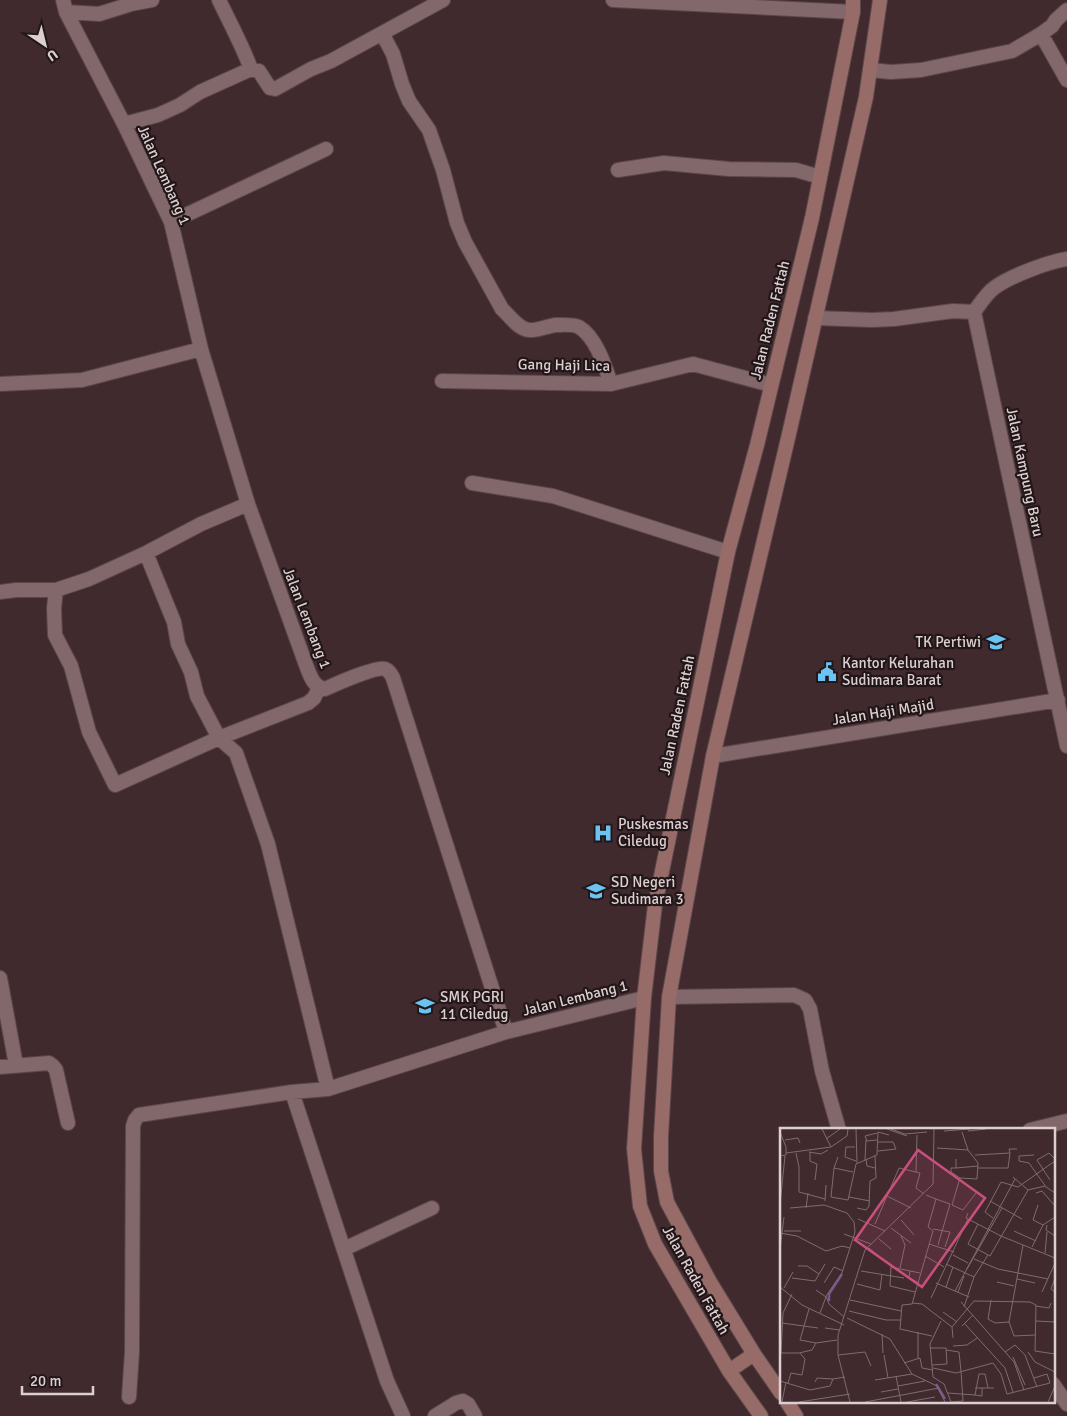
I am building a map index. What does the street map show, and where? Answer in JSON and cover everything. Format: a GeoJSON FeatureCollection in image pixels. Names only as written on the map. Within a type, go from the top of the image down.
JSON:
{"type":"FeatureCollection","features":[{"type":"Feature","properties":{"kind":"main road","name":"Jalan Raden Fattah"},"geometry":{"type":"LineString","coordinates":[[780,1392],[754,1354],[710,1282],[667,1202],[661,1171],[661,1136],[669,997],[713,756],[866,97],[880,0]]}},
{"type":"Feature","properties":{"kind":"main road","name":"Jalan Raden Fattah"},"geometry":{"type":"LineString","coordinates":[[761,1416],[729,1371],[655,1244],[640,1206],[634,1149],[644,998],[655,905],[728,552],[772,385],[810,228],[853,6]]}},
{"type":"Feature","properties":{"kind":"main road"},"geometry":{"type":"LineString","coordinates":[[729,1371],[754,1354]]}},
{"type":"Feature","properties":{"kind":"main road"},"geometry":{"type":"LineString","coordinates":[[788,1404],[796,1416]]}},
{"type":"Feature","properties":{"kind":"street"},"geometry":{"type":"LineString","coordinates":[[65,6],[99,14],[152,0]]}},
{"type":"Feature","properties":{"kind":"street"},"geometry":{"type":"LineString","coordinates":[[219,0],[242,46],[251,69]]}},
{"type":"Feature","properties":{"kind":"street"},"geometry":{"type":"LineString","coordinates":[[124,124],[158,115],[180,106],[200,92],[251,69],[259,71],[270,88],[275,90],[311,69],[331,61],[443,0]]}},
{"type":"Feature","properties":{"kind":"street"},"geometry":{"type":"LineString","coordinates":[[613,0],[853,6]]}},
{"type":"Feature","properties":{"kind":"street","name":"Jalan Lembang 1"},"geometry":{"type":"LineString","coordinates":[[65,6],[171,222],[201,349],[248,504],[306,665],[314,683],[318,688],[325,689],[372,670],[383,668],[389,670],[506,1032],[644,998]]}},
{"type":"Feature","properties":{"kind":"street"},"geometry":{"type":"LineString","coordinates":[[870,70],[891,72],[921,70],[1012,51],[1052,26],[1067,10]]}},
{"type":"Feature","properties":{"kind":"street"},"geometry":{"type":"LineString","coordinates":[[382,33],[393,54],[409,102],[428,130],[443,170],[457,223],[465,242],[502,309],[518,327],[529,331],[556,325],[578,326],[588,334],[600,354],[611,384]]}},
{"type":"Feature","properties":{"kind":"street"},"geometry":{"type":"LineString","coordinates":[[1041,34],[1067,80]]}},
{"type":"Feature","properties":{"kind":"street"},"geometry":{"type":"LineString","coordinates":[[171,222],[326,149]]}},
{"type":"Feature","properties":{"kind":"street"},"geometry":{"type":"LineString","coordinates":[[618,170],[664,163],[729,169],[796,170],[820,177]]}},
{"type":"Feature","properties":{"kind":"street"},"geometry":{"type":"LineString","coordinates":[[816,318],[872,320],[953,311],[974,312],[994,288],[1014,277],[1054,261],[1067,259]]}},
{"type":"Feature","properties":{"kind":"street","name":"Jalan Kampung Baru"},"geometry":{"type":"LineString","coordinates":[[974,312],[1067,746]]}},
{"type":"Feature","properties":{"kind":"street"},"geometry":{"type":"LineString","coordinates":[[0,384],[82,380],[201,349]]}},
{"type":"Feature","properties":{"kind":"street","name":"Gang Haji Lica"},"geometry":{"type":"LineString","coordinates":[[442,381],[611,384],[693,364],[772,385]]}},
{"type":"Feature","properties":{"kind":"street"},"geometry":{"type":"LineString","coordinates":[[472,483],[553,496],[728,552]]}},
{"type":"Feature","properties":{"kind":"street"},"geometry":{"type":"LineString","coordinates":[[0,592],[56,590],[89,579],[146,553],[201,524],[248,504]]}},
{"type":"Feature","properties":{"kind":"street"},"geometry":{"type":"LineString","coordinates":[[146,553],[174,622],[178,644],[191,672],[197,696],[219,738],[236,753],[268,844],[328,1089]]}},
{"type":"Feature","properties":{"kind":"street"},"geometry":{"type":"LineString","coordinates":[[56,590],[54,608],[55,635],[71,666],[89,732],[115,785],[219,738],[308,703],[314,698],[318,688]]}},
{"type":"Feature","properties":{"kind":"street","name":"Jalan Haji Majid"},"geometry":{"type":"LineString","coordinates":[[713,756],[1058,700]]}},
{"type":"Feature","properties":{"kind":"street"},"geometry":{"type":"LineString","coordinates":[[0,978],[16,1065]]}},
{"type":"Feature","properties":{"kind":"street"},"geometry":{"type":"LineString","coordinates":[[669,997],[794,995],[805,1000],[810,1009],[822,1071],[838,1128]]}},
{"type":"Feature","properties":{"kind":"street"},"geometry":{"type":"LineString","coordinates":[[129,1397],[132,1352],[133,1135],[135,1120],[139,1116],[292,1092],[328,1089],[506,1032]]}},
{"type":"Feature","properties":{"kind":"street"},"geometry":{"type":"LineString","coordinates":[[0,1067],[49,1063],[53,1066],[56,1070],[68,1124]]}},
{"type":"Feature","properties":{"kind":"street"},"geometry":{"type":"LineString","coordinates":[[292,1092],[387,1381],[402,1416]]}},
{"type":"Feature","properties":{"kind":"street"},"geometry":{"type":"LineString","coordinates":[[1038,1128],[1067,1121]]}},
{"type":"Feature","properties":{"kind":"street"},"geometry":{"type":"LineString","coordinates":[[344,1249],[432,1208]]}},
{"type":"Feature","properties":{"kind":"street"},"geometry":{"type":"LineString","coordinates":[[1054,1385],[1067,1404]]}},
{"type":"Feature","properties":{"kind":"street"},"geometry":{"type":"LineString","coordinates":[[435,1416],[456,1403],[463,1401],[468,1404],[475,1416]]}},
{"type":"Feature","properties":{"kind":"place","name":"TK Pertiwi"},"geometry":{"type":"Point","coordinates":[996,642]}},
{"type":"Feature","properties":{"kind":"place","name":"Kantor Kelurahan Sudimara Barat"},"geometry":{"type":"Point","coordinates":[827,672]}},
{"type":"Feature","properties":{"kind":"place","name":"Puskesmas Ciledug"},"geometry":{"type":"Point","coordinates":[603,833]}},
{"type":"Feature","properties":{"kind":"place","name":"SD Negeri Sudimara 3"},"geometry":{"type":"Point","coordinates":[596,891]}},
{"type":"Feature","properties":{"kind":"place","name":"SMK PGRI 11 Ciledug"},"geometry":{"type":"Point","coordinates":[425,1006]}}]}
